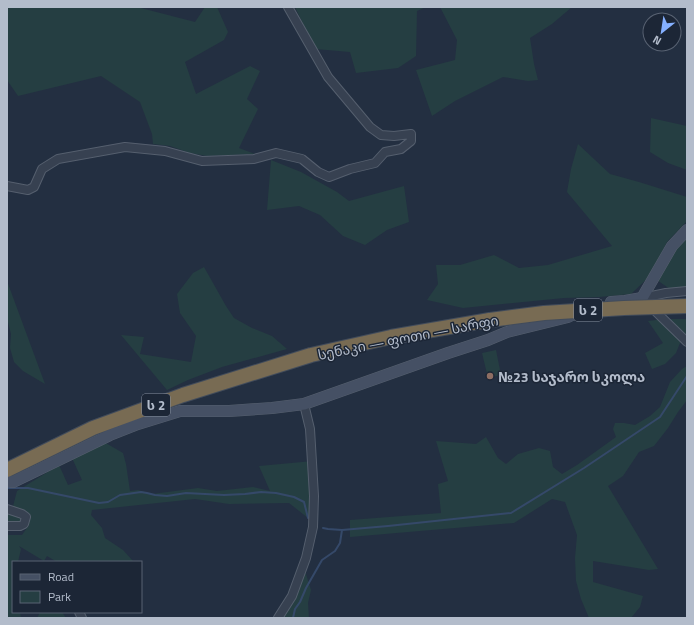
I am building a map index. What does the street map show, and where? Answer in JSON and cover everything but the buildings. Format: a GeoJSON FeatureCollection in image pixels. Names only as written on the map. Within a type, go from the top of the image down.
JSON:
{"type":"FeatureCollection","features":[{"type":"Feature","properties":{"kind":"highway","name":"სენაკი — ფოთი — სარფი"},"geometry":{"type":"LineString","coordinates":[[7,470],[101,425],[183,395],[311,355],[391,337],[490,320],[624,308],[687,306]]}},
{"type":"Feature","properties":{"kind":"street"},"geometry":{"type":"LineString","coordinates":[[7,186],[28,190],[34,187],[42,169],[58,159],[125,147],[165,152],[202,161],[254,159],[276,153],[302,159],[318,172],[329,177],[375,163],[385,152],[401,149],[411,141],[411,134],[394,136],[381,135],[370,127],[328,77],[288,7]]}},
{"type":"Feature","properties":{"kind":"street"},"geometry":{"type":"LineString","coordinates":[[642,298],[672,246],[687,230]]}},
{"type":"Feature","properties":{"kind":"street"},"geometry":{"type":"LineString","coordinates":[[7,481],[13,482],[110,435],[138,424],[180,411],[236,411],[304,404],[507,332],[568,317],[584,308],[603,303],[687,291]]}},
{"type":"Feature","properties":{"kind":"street"},"geometry":{"type":"LineString","coordinates":[[642,298],[687,342]]}},
{"type":"Feature","properties":{"kind":"street"},"geometry":{"type":"LineString","coordinates":[[278,618],[295,590],[306,558],[313,527],[314,496],[310,429],[304,404]]}},
{"type":"Feature","properties":{"kind":"street"},"geometry":{"type":"LineString","coordinates":[[7,509],[22,514],[26,517],[24,524],[20,526],[7,526]]}},
{"type":"Feature","properties":{"kind":"green space"},"geometry":{"type":"Polygon","coordinates":[[[7,7],[137,7],[195,22],[205,7],[217,7],[228,32],[224,40],[185,62],[196,94],[250,66],[260,71],[247,99],[258,109],[239,148],[255,154],[207,156],[190,153],[170,146],[153,144],[152,134],[140,102],[101,76],[18,96],[7,80],[7,7]]]}},
{"type":"Feature","properties":{"kind":"green space"},"geometry":{"type":"Polygon","coordinates":[[[295,7],[426,7],[417,11],[416,56],[398,68],[356,73],[350,52],[315,49],[295,7]]]}},
{"type":"Feature","properties":{"kind":"green space"},"geometry":{"type":"Polygon","coordinates":[[[440,7],[572,7],[552,24],[530,38],[538,80],[528,81],[503,77],[455,101],[432,116],[416,70],[455,60],[457,40],[440,7]]]}},
{"type":"Feature","properties":{"kind":"green space"},"geometry":{"type":"Polygon","coordinates":[[[651,118],[687,126],[687,170],[668,163],[650,152],[651,118]]]}},
{"type":"Feature","properties":{"kind":"green space"},"geometry":{"type":"Polygon","coordinates":[[[578,144],[610,174],[687,197],[687,221],[667,242],[650,276],[631,294],[564,298],[463,308],[427,300],[438,284],[436,265],[460,265],[494,255],[519,268],[548,265],[612,246],[567,192],[571,169],[578,144]]]}},
{"type":"Feature","properties":{"kind":"green space"},"geometry":{"type":"Polygon","coordinates":[[[271,160],[301,172],[337,192],[349,201],[404,186],[409,222],[387,230],[365,245],[343,236],[320,215],[299,206],[267,210],[271,160]]]}},
{"type":"Feature","properties":{"kind":"green space"},"geometry":{"type":"Polygon","coordinates":[[[687,230],[687,288],[670,289],[654,278],[687,230]]]}},
{"type":"Feature","properties":{"kind":"green space"},"geometry":{"type":"Polygon","coordinates":[[[204,267],[234,318],[252,328],[272,336],[287,349],[222,367],[167,390],[121,335],[144,337],[140,354],[191,362],[196,336],[180,313],[177,294],[193,273],[204,267]]]}},
{"type":"Feature","properties":{"kind":"green space"},"geometry":{"type":"Polygon","coordinates":[[[7,281],[45,384],[23,371],[14,362],[10,348],[11,334],[7,321],[7,281]]]}},
{"type":"Feature","properties":{"kind":"green space"},"geometry":{"type":"Polygon","coordinates":[[[687,319],[687,342],[682,338],[676,353],[665,364],[652,369],[645,353],[663,343],[648,321],[687,319]]]}},
{"type":"Feature","properties":{"kind":"green space"},"geometry":{"type":"Polygon","coordinates":[[[496,350],[501,375],[488,378],[482,353],[496,350]]]}},
{"type":"Feature","properties":{"kind":"green space"},"geometry":{"type":"Polygon","coordinates":[[[687,366],[687,400],[654,446],[639,452],[623,476],[608,486],[658,569],[649,570],[593,561],[593,582],[643,596],[640,607],[631,618],[589,618],[581,599],[576,581],[575,558],[577,535],[565,502],[552,499],[514,523],[350,537],[350,520],[441,513],[438,484],[448,481],[436,441],[476,444],[486,437],[498,458],[506,464],[518,454],[539,448],[550,451],[553,467],[562,474],[616,437],[613,429],[615,423],[635,425],[650,416],[660,407],[670,382],[682,369],[687,366]]]}},
{"type":"Feature","properties":{"kind":"green space"},"geometry":{"type":"Polygon","coordinates":[[[104,442],[123,453],[130,491],[138,490],[152,494],[198,488],[217,491],[253,487],[270,491],[259,466],[313,461],[314,513],[308,518],[289,503],[229,504],[195,499],[92,510],[91,515],[102,528],[105,538],[123,550],[133,561],[55,561],[47,556],[44,561],[19,546],[21,549],[18,561],[12,561],[12,613],[20,613],[21,618],[7,618],[7,535],[22,535],[29,525],[23,523],[7,526],[7,508],[12,510],[17,491],[59,465],[68,485],[82,480],[72,458],[104,442]]]}},
{"type":"Feature","properties":{"kind":"green space"},"geometry":{"type":"Polygon","coordinates":[[[305,571],[311,590],[308,603],[309,618],[281,618],[305,571]]]}},
{"type":"Feature","properties":{"kind":"green space"},"geometry":{"type":"Polygon","coordinates":[[[40,613],[63,613],[66,618],[37,618],[40,613]]]}},
{"type":"Feature","properties":{"kind":"waterway"},"geometry":{"type":"LineString","coordinates":[[323,528],[342,530],[511,513],[584,468],[660,417],[687,376]]}},
{"type":"Feature","properties":{"kind":"waterway"},"geometry":{"type":"LineString","coordinates":[[7,488],[28,488],[99,503],[108,502],[120,495],[141,492],[167,496],[186,493],[224,495],[261,492],[276,493],[294,497],[304,502],[308,518]]}},
{"type":"Feature","properties":{"kind":"waterway"},"geometry":{"type":"LineString","coordinates":[[293,618],[295,609],[322,560],[335,551],[340,543],[342,530]]}},
{"type":"Feature","properties":{"kind":"place","name":"№23 საჯარო სკოლა"},"geometry":{"type":"Point","coordinates":[490,376]}}]}
